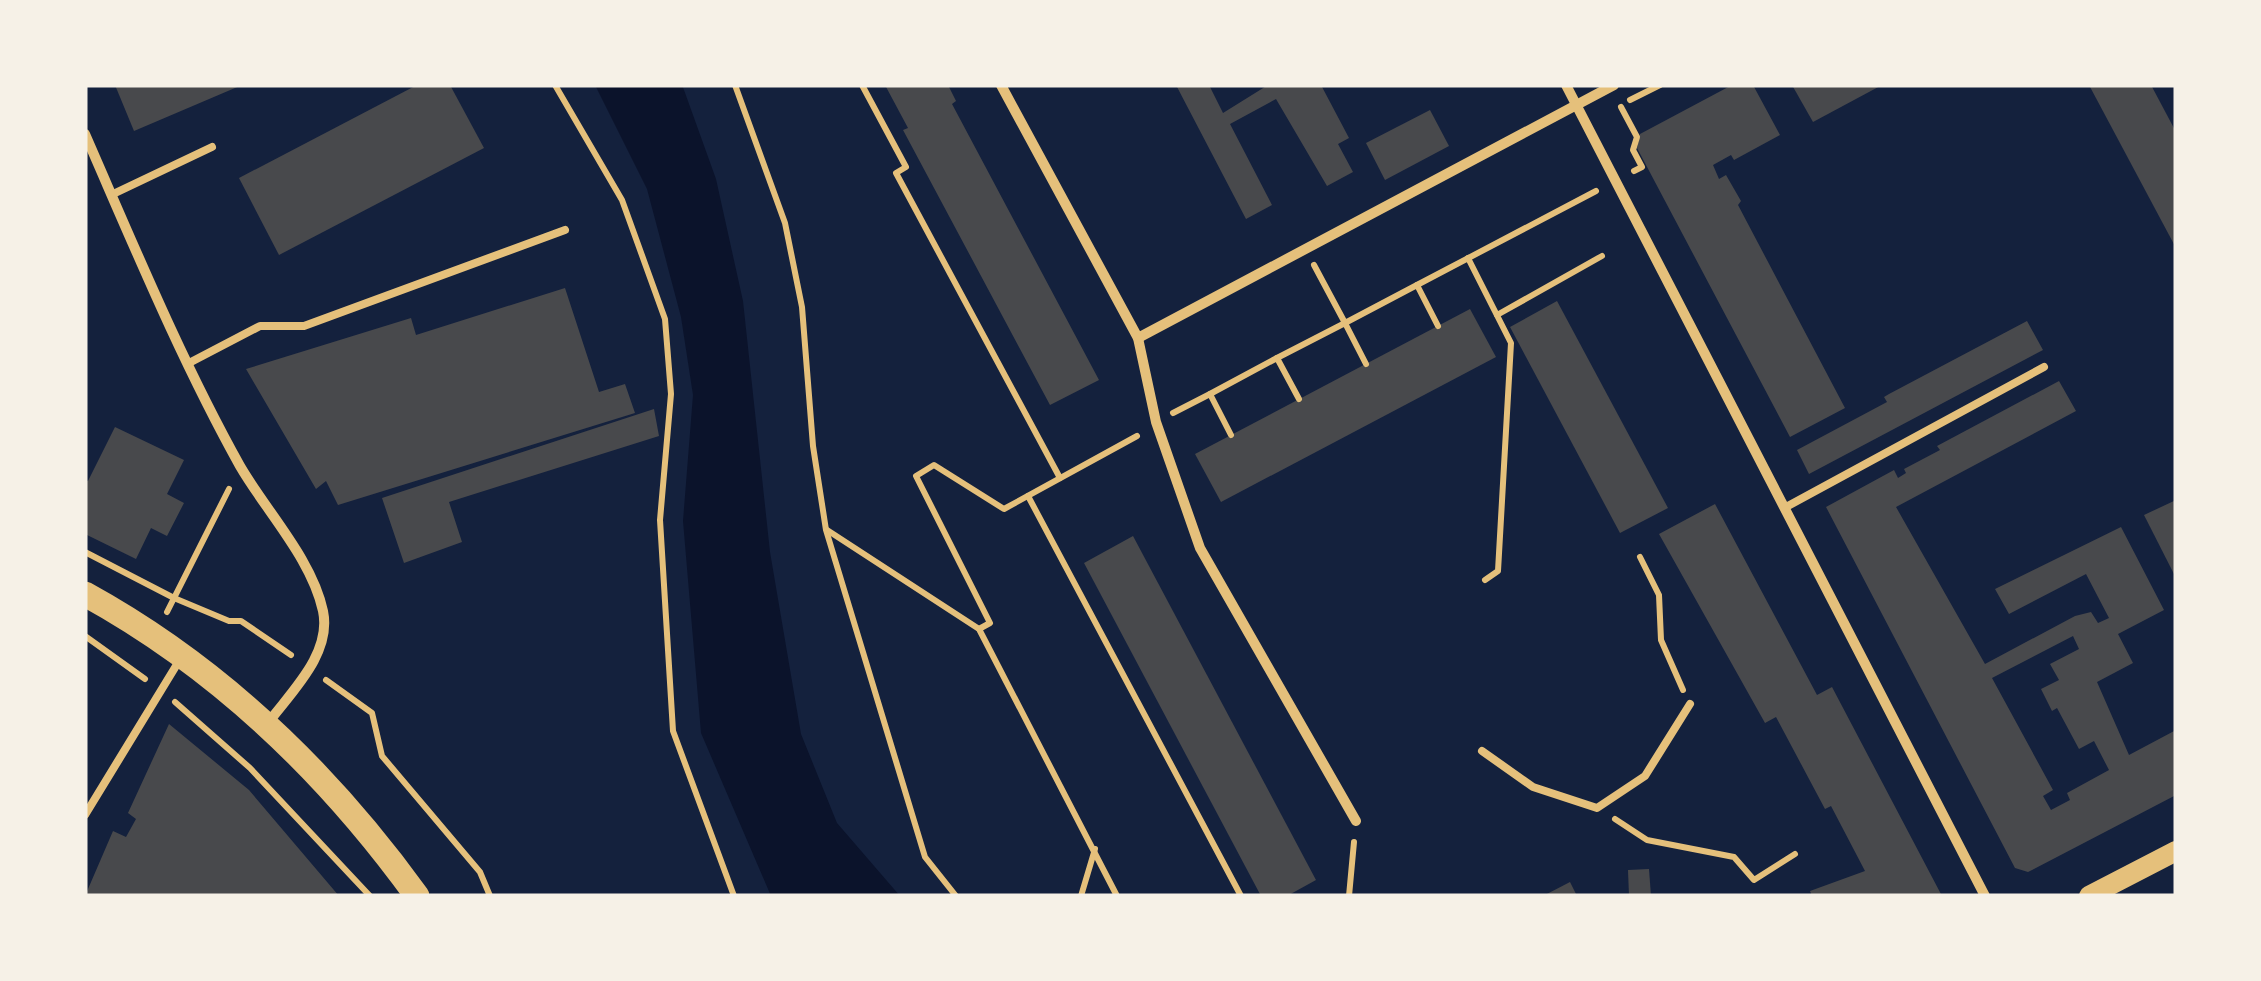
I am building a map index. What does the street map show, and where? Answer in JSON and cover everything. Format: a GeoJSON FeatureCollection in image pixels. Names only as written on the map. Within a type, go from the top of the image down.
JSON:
{"type":"FeatureCollection","features":[{"type":"Feature","properties":{"kind":"main road"},"geometry":{"type":"LineString","coordinates":[[85,594],[132,620],[267,724],[336,794],[417,896]]}},
{"type":"Feature","properties":{"kind":"main road"},"geometry":{"type":"LineString","coordinates":[[2099,894],[2176,851]]}},
{"type":"Feature","properties":{"kind":"street"},"geometry":{"type":"LineString","coordinates":[[1001,85],[1138,338],[1156,422],[1200,548],[1356,822]]}},
{"type":"Feature","properties":{"kind":"street"},"geometry":{"type":"LineString","coordinates":[[1566,85],[1985,896]]}},
{"type":"Feature","properties":{"kind":"street"},"geometry":{"type":"LineString","coordinates":[[1138,338],[1614,85]]}},
{"type":"Feature","properties":{"kind":"street"},"geometry":{"type":"LineString","coordinates":[[85,134],[188,363],[240,466],[308,575],[323,612],[322,645],[267,724]]}},
{"type":"Feature","properties":{"kind":"lane"},"geometry":{"type":"LineString","coordinates":[[112,194],[212,147]]}},
{"type":"Feature","properties":{"kind":"lane"},"geometry":{"type":"LineString","coordinates":[[188,363],[260,326],[304,326],[565,230]]}},
{"type":"Feature","properties":{"kind":"lane"},"geometry":{"type":"LineString","coordinates":[[1786,506],[2044,367]]}},
{"type":"Feature","properties":{"kind":"lane"},"geometry":{"type":"LineString","coordinates":[[85,815],[182,656]]}},
{"type":"Feature","properties":{"kind":"lane"},"geometry":{"type":"LineString","coordinates":[[1482,751],[1533,787],[1597,808],[1645,776],[1690,704]]}},
{"type":"Feature","properties":{"kind":"path"},"geometry":{"type":"LineString","coordinates":[[554,85],[622,200],[665,319],[671,394],[660,520],[672,731],[734,896]]}},
{"type":"Feature","properties":{"kind":"path"},"geometry":{"type":"LineString","coordinates":[[735,85],[792,256],[802,308],[812,446],[826,530],[926,857],[956,896]]}},
{"type":"Feature","properties":{"kind":"path"},"geometry":{"type":"LineString","coordinates":[[862,85],[906,167],[896,173],[1060,478]]}},
{"type":"Feature","properties":{"kind":"path"},"geometry":{"type":"LineString","coordinates":[[978,629],[990,623],[916,476],[934,464],[1004,509],[1156,422],[1642,166],[1632,150],[1637,136],[1620,106]]}},
{"type":"Feature","properties":{"kind":"path"},"geometry":{"type":"LineString","coordinates":[[1307,251],[1366,364]]}},
{"type":"Feature","properties":{"kind":"path"},"geometry":{"type":"LineString","coordinates":[[1496,314],[1602,256]]}},
{"type":"Feature","properties":{"kind":"path"},"geometry":{"type":"LineString","coordinates":[[1468,258],[1512,343],[1498,571],[1486,580]]}},
{"type":"Feature","properties":{"kind":"path"},"geometry":{"type":"LineString","coordinates":[[1417,285],[1438,326]]}},
{"type":"Feature","properties":{"kind":"path"},"geometry":{"type":"LineString","coordinates":[[1277,358],[1298,400]]}},
{"type":"Feature","properties":{"kind":"path"},"geometry":{"type":"LineString","coordinates":[[1210,394],[1231,434]]}},
{"type":"Feature","properties":{"kind":"path"},"geometry":{"type":"LineString","coordinates":[[174,598],[240,466]]}},
{"type":"Feature","properties":{"kind":"path"},"geometry":{"type":"LineString","coordinates":[[1028,496],[1241,896]]}},
{"type":"Feature","properties":{"kind":"path"},"geometry":{"type":"LineString","coordinates":[[826,530],[978,629],[1096,848],[1117,896]]}},
{"type":"Feature","properties":{"kind":"path"},"geometry":{"type":"LineString","coordinates":[[1640,556],[1659,595],[1661,640],[1690,704]]}},
{"type":"Feature","properties":{"kind":"path"},"geometry":{"type":"LineString","coordinates":[[85,636],[162,690],[250,768],[370,896]]}},
{"type":"Feature","properties":{"kind":"path"},"geometry":{"type":"LineString","coordinates":[[1597,808],[1647,840],[1734,857],[1754,880],[1795,854]]}},
{"type":"Feature","properties":{"kind":"path"},"geometry":{"type":"LineString","coordinates":[[1349,896],[1356,822]]}},
{"type":"Feature","properties":{"kind":"path"},"geometry":{"type":"LineString","coordinates":[[1081,896],[1096,848]]}},
{"type":"Feature","properties":{"kind":"water"},"geometry":{"type":"Polygon","coordinates":[[[595,85],[682,85],[684,90],[716,179],[743,301],[770,552],[801,734],[837,823],[900,896],[771,896],[701,733],[683,521],[693,395],[681,317],[647,189],[595,85]]]}},
{"type":"Feature","properties":{"kind":"building"},"geometry":{"type":"Polygon","coordinates":[[[115,85],[242,85],[134,131],[115,85]]]}},
{"type":"Feature","properties":{"kind":"building"},"geometry":{"type":"Polygon","coordinates":[[[417,85],[450,85],[484,148],[279,255],[239,178],[417,85]]]}},
{"type":"Feature","properties":{"kind":"building"},"geometry":{"type":"Polygon","coordinates":[[[885,85],[948,85],[956,101],[952,104],[1099,380],[1050,405],[903,130],[908,128],[885,85]]]}},
{"type":"Feature","properties":{"kind":"building"},"geometry":{"type":"Polygon","coordinates":[[[1176,85],[1209,85],[1223,113],[1268,85],[1321,85],[1349,138],[1338,144],[1353,172],[1327,186],[1276,99],[1230,124],[1272,205],[1246,219],[1176,85]]]}},
{"type":"Feature","properties":{"kind":"building"},"geometry":{"type":"Polygon","coordinates":[[[1732,85],[1753,85],[1780,135],[1734,160],[1731,155],[1713,165],[1719,179],[1726,175],[1741,201],[1738,205],[1845,408],[1790,437],[1637,148],[1640,134],[1732,85]]]}},
{"type":"Feature","properties":{"kind":"building"},"geometry":{"type":"Polygon","coordinates":[[[1792,85],[1882,85],[1813,122],[1792,85]]]}},
{"type":"Feature","properties":{"kind":"building"},"geometry":{"type":"Polygon","coordinates":[[[2089,85],[2151,85],[2176,132],[2176,248],[2089,85]]]}},
{"type":"Feature","properties":{"kind":"building"},"geometry":{"type":"Polygon","coordinates":[[[1430,110],[1449,146],[1385,180],[1366,143],[1430,110]]]}},
{"type":"Feature","properties":{"kind":"building"},"geometry":{"type":"Polygon","coordinates":[[[565,288],[599,392],[625,384],[635,413],[338,505],[326,481],[316,489],[246,369],[411,318],[416,335],[565,288]]]}},
{"type":"Feature","properties":{"kind":"building"},"geometry":{"type":"Polygon","coordinates":[[[1557,301],[1668,508],[1620,533],[1510,327],[1557,301]]]}},
{"type":"Feature","properties":{"kind":"building"},"geometry":{"type":"Polygon","coordinates":[[[1470,309],[1496,357],[1221,502],[1195,454],[1470,309]]]}},
{"type":"Feature","properties":{"kind":"building"},"geometry":{"type":"Polygon","coordinates":[[[2027,321],[2043,350],[1809,474],[1797,450],[1887,402],[1884,397],[1889,394],[2027,321]]]}},
{"type":"Feature","properties":{"kind":"building"},"geometry":{"type":"Polygon","coordinates":[[[2059,381],[2076,411],[1896,507],[1985,664],[2075,616],[2091,612],[2098,623],[2109,618],[2086,574],[2009,614],[1995,589],[2121,527],[2164,610],[2118,634],[2133,663],[2097,682],[2129,755],[2176,730],[2176,795],[2028,872],[2015,868],[1826,507],[1894,470],[1898,478],[1906,473],[1904,469],[1940,450],[1937,446],[2059,381]],[[2073,636],[1992,678],[2053,790],[2043,796],[2051,810],[2070,800],[2067,793],[2109,770],[2094,741],[2079,749],[2057,708],[2052,711],[2041,689],[2059,680],[2050,664],[2079,649],[2073,636]]]}},
{"type":"Feature","properties":{"kind":"building"},"geometry":{"type":"Polygon","coordinates":[[[654,409],[659,436],[449,502],[462,542],[404,563],[382,498],[654,409]]]}},
{"type":"Feature","properties":{"kind":"building"},"geometry":{"type":"Polygon","coordinates":[[[115,427],[184,460],[167,494],[184,503],[167,536],[151,528],[136,559],[85,534],[85,480],[88,481],[115,427]]]}},
{"type":"Feature","properties":{"kind":"building"},"geometry":{"type":"Polygon","coordinates":[[[2176,500],[2176,578],[2144,515],[2176,500]]]}},
{"type":"Feature","properties":{"kind":"building"},"geometry":{"type":"Polygon","coordinates":[[[1715,504],[1817,695],[1832,687],[1942,896],[1812,896],[1810,891],[1865,871],[1831,806],[1825,809],[1776,717],[1765,723],[1659,534],[1715,504]]]}},
{"type":"Feature","properties":{"kind":"building"},"geometry":{"type":"Polygon","coordinates":[[[1133,536],[1316,880],[1287,896],[1261,896],[1084,563],[1133,536]]]}},
{"type":"Feature","properties":{"kind":"building"},"geometry":{"type":"Polygon","coordinates":[[[169,724],[249,790],[339,896],[85,896],[113,831],[126,837],[136,819],[128,813],[169,724]]]}},
{"type":"Feature","properties":{"kind":"building"},"geometry":{"type":"Polygon","coordinates":[[[1649,869],[1651,896],[1629,896],[1628,870],[1649,869]]]}},
{"type":"Feature","properties":{"kind":"building"},"geometry":{"type":"Polygon","coordinates":[[[1570,882],[1577,896],[1543,896],[1570,882]]]}}]}
